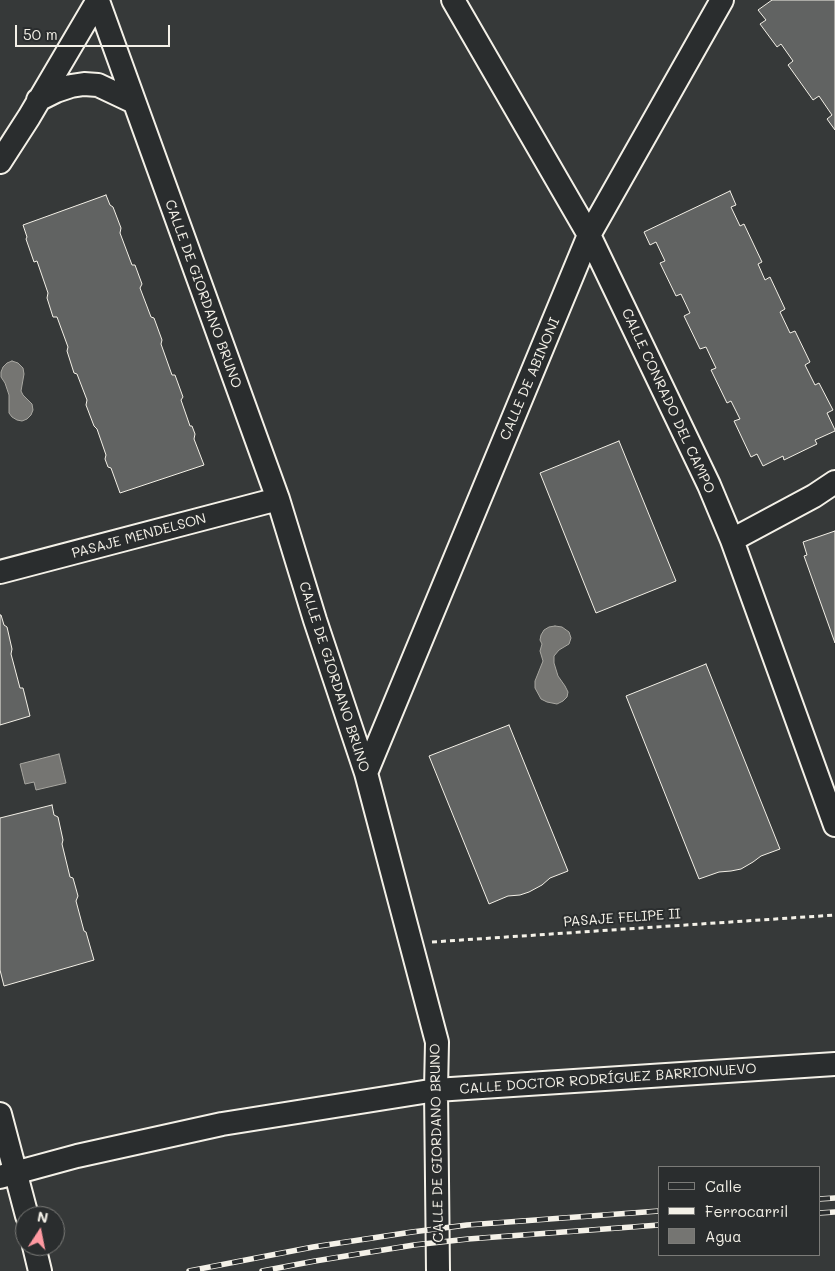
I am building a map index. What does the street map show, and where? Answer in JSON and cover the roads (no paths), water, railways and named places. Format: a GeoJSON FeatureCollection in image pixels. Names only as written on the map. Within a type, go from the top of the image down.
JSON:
{"type":"FeatureCollection","features":[{"type":"Feature","properties":{"kind":"street","name":"CALLE CONRADO DEL CAMPO"},"geometry":{"type":"LineString","coordinates":[[453,0],[589,235],[709,485],[732,540],[835,826]]}},
{"type":"Feature","properties":{"kind":"street","name":"CALLE DE ABINONI"},"geometry":{"type":"LineString","coordinates":[[366,773],[589,235],[722,0]]}},
{"type":"Feature","properties":{"kind":"street"},"geometry":{"type":"LineString","coordinates":[[0,162],[98,1]]}},
{"type":"Feature","properties":{"kind":"street","name":"CALLE DE GIORDANO BRUNO"},"geometry":{"type":"LineString","coordinates":[[98,1],[278,499],[315,620],[366,773],[437,1042],[438,1271]]}},
{"type":"Feature","properties":{"kind":"street"},"geometry":{"type":"LineString","coordinates":[[38,100],[56,91],[84,84],[98,86],[134,102]]}},
{"type":"Feature","properties":{"kind":"street"},"geometry":{"type":"LineString","coordinates":[[732,540],[835,482]]}},
{"type":"Feature","properties":{"kind":"street","name":"PASAJE MENDELSON"},"geometry":{"type":"LineString","coordinates":[[0,572],[278,499]]}},
{"type":"Feature","properties":{"kind":"street","name":"CALLE DOCTOR RODRÍGUEZ BARRIONUEVO"},"geometry":{"type":"LineString","coordinates":[[8,1175],[77,1156],[222,1124],[436,1090],[835,1064]]}},
{"type":"Feature","properties":{"kind":"street"},"geometry":{"type":"LineString","coordinates":[[0,1114],[8,1175],[22,1206]]}},
{"type":"Feature","properties":{"kind":"street"},"geometry":{"type":"LineString","coordinates":[[36,1256],[40,1271]]}},
{"type":"Feature","properties":{"kind":"water"},"geometry":{"type":"Polygon","coordinates":[[[12,361],[18,363],[23,368],[24,374],[21,391],[32,404],[33,410],[27,419],[22,421],[12,417],[9,413],[9,395],[1,377],[3,367],[12,361]]]}},
{"type":"Feature","properties":{"kind":"water"},"geometry":{"type":"Polygon","coordinates":[[[555,626],[562,627],[569,632],[571,638],[569,644],[559,650],[554,656],[558,676],[568,692],[567,697],[557,704],[541,699],[535,688],[535,681],[543,661],[540,651],[542,644],[540,640],[541,635],[544,630],[555,626]]]}},
{"type":"Feature","properties":{"kind":"water"},"geometry":{"type":"Polygon","coordinates":[[[59,754],[66,783],[36,790],[34,782],[25,784],[20,764],[59,754]]]}},
{"type":"Feature","properties":{"kind":"railway"},"geometry":{"type":"LineString","coordinates":[[820,1199],[835,1198]]}},
{"type":"Feature","properties":{"kind":"railway"},"geometry":{"type":"LineString","coordinates":[[189,1271],[313,1247],[412,1232],[467,1225],[658,1211]]}},
{"type":"Feature","properties":{"kind":"railway"},"geometry":{"type":"LineString","coordinates":[[820,1213],[835,1212]]}},
{"type":"Feature","properties":{"kind":"railway"},"geometry":{"type":"LineString","coordinates":[[262,1271],[414,1245],[468,1239],[658,1225]]}}]}
